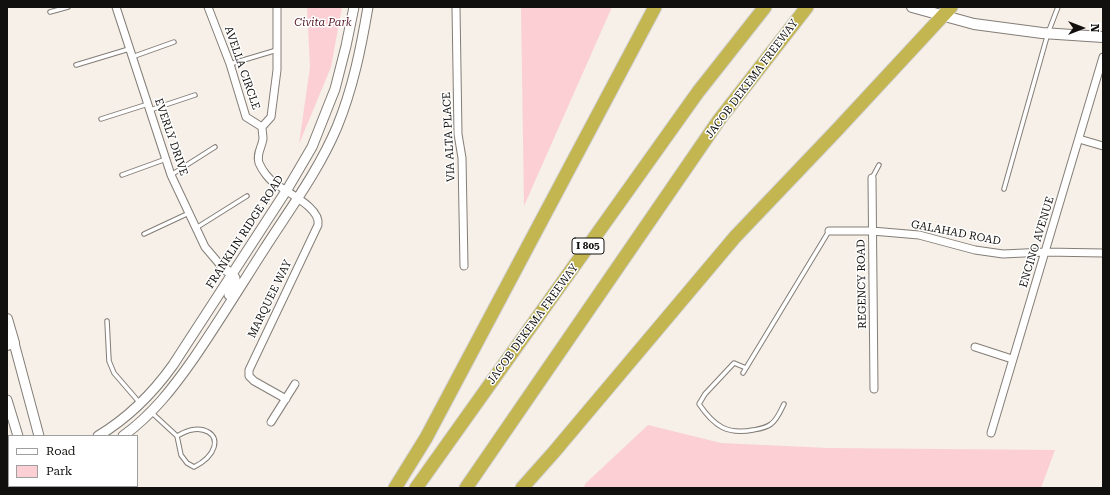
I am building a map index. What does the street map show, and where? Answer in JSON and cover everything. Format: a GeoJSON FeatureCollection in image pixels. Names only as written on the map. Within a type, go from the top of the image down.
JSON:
{"type":"FeatureCollection","features":[{"type":"Feature","properties":{"kind":"highway"},"geometry":{"type":"LineString","coordinates":[[395,488],[426,438],[655,7]]}},
{"type":"Feature","properties":{"kind":"highway","name":"JACOB DEKEMA FREEWAY"},"geometry":{"type":"LineString","coordinates":[[416,488],[698,92],[765,7]]}},
{"type":"Feature","properties":{"kind":"highway","name":"JACOB DEKEMA FREEWAY"},"geometry":{"type":"LineString","coordinates":[[466,488],[719,120],[807,7]]}},
{"type":"Feature","properties":{"kind":"highway"},"geometry":{"type":"LineString","coordinates":[[522,488],[735,237],[947,11]]}},
{"type":"Feature","properties":{"kind":"main road"},"geometry":{"type":"LineString","coordinates":[[912,7],[947,11],[974,24],[1103,38]]}},
{"type":"Feature","properties":{"kind":"main road"},"geometry":{"type":"LineString","coordinates":[[7,320],[10,344]]}},
{"type":"Feature","properties":{"kind":"street","name":"EVERLY DRIVE"},"geometry":{"type":"LineString","coordinates":[[116,7],[171,175],[205,247],[222,267]]}},
{"type":"Feature","properties":{"kind":"street","name":"AVELLA CIRCLE"},"geometry":{"type":"LineString","coordinates":[[208,7],[230,64],[246,117],[262,126],[271,117],[277,70],[277,7]]}},
{"type":"Feature","properties":{"kind":"street","name":"FRANKLIN RIDGE ROAD"},"geometry":{"type":"LineString","coordinates":[[99,435],[120,421],[162,380],[306,158],[321,127],[336,89],[354,7]]}},
{"type":"Feature","properties":{"kind":"street"},"geometry":{"type":"LineString","coordinates":[[124,435],[152,413],[174,386],[222,316],[298,199],[327,149],[355,75],[368,7]]}},
{"type":"Feature","properties":{"kind":"street","name":"VIA ALTA PLACE"},"geometry":{"type":"LineString","coordinates":[[456,7],[458,134],[462,158],[464,266]]}},
{"type":"Feature","properties":{"kind":"street","name":"ENCINO AVENUE"},"geometry":{"type":"LineString","coordinates":[[991,433],[1103,57]]}},
{"type":"Feature","properties":{"kind":"street","name":"MARQUEE WAY"},"geometry":{"type":"LineString","coordinates":[[262,126],[263,140],[258,158],[259,164],[274,184],[298,199],[317,214],[319,220],[318,225],[249,370],[249,376],[254,382],[286,399]]}},
{"type":"Feature","properties":{"kind":"street"},"geometry":{"type":"LineString","coordinates":[[1079,139],[1103,146]]}},
{"type":"Feature","properties":{"kind":"street"},"geometry":{"type":"LineString","coordinates":[[298,199],[293,191],[294,186],[306,164],[306,158]]}},
{"type":"Feature","properties":{"kind":"street","name":"REGENCY ROAD"},"geometry":{"type":"LineString","coordinates":[[872,178],[874,389]]}},
{"type":"Feature","properties":{"kind":"street"},"geometry":{"type":"LineString","coordinates":[[273,236],[276,223],[290,199],[286,191]]}},
{"type":"Feature","properties":{"kind":"street","name":"GALAHAD ROAD"},"geometry":{"type":"LineString","coordinates":[[829,231],[872,231],[918,235],[975,250],[1003,254],[1045,252],[1103,253]]}},
{"type":"Feature","properties":{"kind":"street"},"geometry":{"type":"LineString","coordinates":[[222,267],[235,278],[235,285],[221,309],[222,316]]}},
{"type":"Feature","properties":{"kind":"street"},"geometry":{"type":"LineString","coordinates":[[10,344],[39,435]]}},
{"type":"Feature","properties":{"kind":"street"},"geometry":{"type":"LineString","coordinates":[[975,346],[1012,359]]}},
{"type":"Feature","properties":{"kind":"street"},"geometry":{"type":"LineString","coordinates":[[152,413],[148,407],[149,401],[161,385],[162,380]]}},
{"type":"Feature","properties":{"kind":"street"},"geometry":{"type":"LineString","coordinates":[[271,422],[295,384]]}},
{"type":"Feature","properties":{"kind":"street"},"geometry":{"type":"LineString","coordinates":[[7,400],[18,435]]}},
{"type":"Feature","properties":{"kind":"street"},"geometry":{"type":"LineString","coordinates":[[120,435],[123,429],[141,414],[142,408],[140,403]]}},
{"type":"Feature","properties":{"kind":"lane"},"geometry":{"type":"LineString","coordinates":[[50,12],[68,7]]}},
{"type":"Feature","properties":{"kind":"lane"},"geometry":{"type":"LineString","coordinates":[[1004,189],[1048,33],[1058,7]]}},
{"type":"Feature","properties":{"kind":"lane"},"geometry":{"type":"LineString","coordinates":[[76,65],[174,42]]}},
{"type":"Feature","properties":{"kind":"lane"},"geometry":{"type":"LineString","coordinates":[[230,64],[278,50]]}},
{"type":"Feature","properties":{"kind":"lane"},"geometry":{"type":"LineString","coordinates":[[101,119],[195,95]]}},
{"type":"Feature","properties":{"kind":"lane"},"geometry":{"type":"LineString","coordinates":[[171,175],[215,147]]}},
{"type":"Feature","properties":{"kind":"lane"},"geometry":{"type":"LineString","coordinates":[[122,175],[166,160]]}},
{"type":"Feature","properties":{"kind":"lane"},"geometry":{"type":"LineString","coordinates":[[872,178],[879,165]]}},
{"type":"Feature","properties":{"kind":"lane"},"geometry":{"type":"LineString","coordinates":[[196,228],[247,196]]}},
{"type":"Feature","properties":{"kind":"lane"},"geometry":{"type":"LineString","coordinates":[[144,234],[189,213]]}},
{"type":"Feature","properties":{"kind":"lane"},"geometry":{"type":"LineString","coordinates":[[743,373],[829,231]]}},
{"type":"Feature","properties":{"kind":"lane"},"geometry":{"type":"LineString","coordinates":[[107,321],[109,361],[114,373],[140,403]]}},
{"type":"Feature","properties":{"kind":"lane"},"geometry":{"type":"LineString","coordinates":[[746,368],[734,363],[705,394],[699,404],[706,414],[725,430],[742,432],[770,425],[784,404]]}},
{"type":"Feature","properties":{"kind":"lane"},"geometry":{"type":"LineString","coordinates":[[152,413],[177,436],[181,455],[187,463],[194,467],[204,462],[214,448],[213,436],[208,431],[199,429],[192,430],[177,436]]}},
{"type":"Feature","properties":{"kind":"green space","name":"Civita Park"},"geometry":{"type":"Polygon","coordinates":[[[307,7],[342,7],[331,67],[299,144],[310,67],[307,7]]]}},
{"type":"Feature","properties":{"kind":"green space"},"geometry":{"type":"Polygon","coordinates":[[[521,7],[612,7],[524,206],[521,7]]]}},
{"type":"Feature","properties":{"kind":"green space"},"geometry":{"type":"Polygon","coordinates":[[[648,425],[721,443],[828,448],[1055,450],[1041,488],[584,488],[585,484],[648,425]]]}}]}
